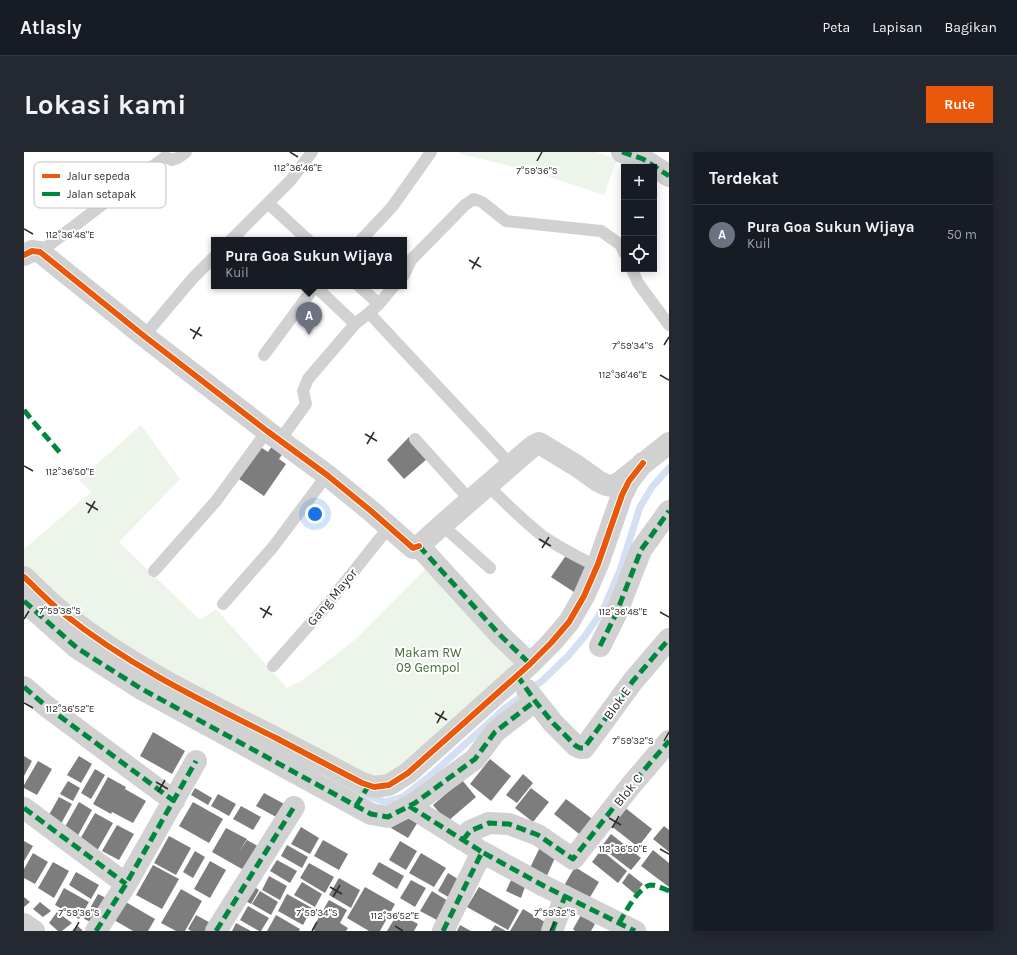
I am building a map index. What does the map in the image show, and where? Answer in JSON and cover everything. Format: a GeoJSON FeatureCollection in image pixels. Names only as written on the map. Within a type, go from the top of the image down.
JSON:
{"type":"FeatureCollection","features":[{"type":"Feature","properties":{"kind":"street"},"geometry":{"type":"LineString","coordinates":[[622,152],[643,159],[669,176]]}},
{"type":"Feature","properties":{"kind":"street"},"geometry":{"type":"LineString","coordinates":[[32,253],[327,475],[413,548],[419,546],[532,446],[539,443],[577,466],[598,481],[612,486],[620,482],[669,443]]}},
{"type":"Feature","properties":{"kind":"street"},"geometry":{"type":"LineString","coordinates":[[24,577],[63,614],[112,649],[156,677],[362,783],[362,795],[371,814],[388,817],[415,803],[475,758],[495,732],[527,684],[551,643],[569,622],[584,596],[598,564],[622,495],[629,481],[643,463]]}},
{"type":"Feature","properties":{"kind":"street"},"geometry":{"type":"LineString","coordinates":[[600,646],[616,614],[641,550],[669,511]]}},
{"type":"Feature","properties":{"kind":"street"},"geometry":{"type":"LineString","coordinates":[[419,546],[500,635],[527,684]]}},
{"type":"Feature","properties":{"kind":"street"},"geometry":{"type":"LineString","coordinates":[[24,601],[77,648],[140,688],[362,795]]}},
{"type":"Feature","properties":{"kind":"street","name":"Blok E"},"geometry":{"type":"LineString","coordinates":[[527,684],[554,723],[576,746],[584,748],[633,681],[669,639]]}},
{"type":"Feature","properties":{"kind":"street"},"geometry":{"type":"LineString","coordinates":[[362,795],[374,787],[389,785],[408,773],[527,684]]}},
{"type":"Feature","properties":{"kind":"street"},"geometry":{"type":"LineString","coordinates":[[24,687],[46,706],[174,801]]}},
{"type":"Feature","properties":{"kind":"street","name":"Blok C"},"geometry":{"type":"LineString","coordinates":[[463,840],[470,831],[489,823],[509,824],[538,835],[573,859],[632,784],[669,741]]}},
{"type":"Feature","properties":{"kind":"street"},"geometry":{"type":"LineString","coordinates":[[96,931],[126,884],[196,761]]}},
{"type":"Feature","properties":{"kind":"street"},"geometry":{"type":"LineString","coordinates":[[409,806],[482,852],[635,931]]}},
{"type":"Feature","properties":{"kind":"street"},"geometry":{"type":"LineString","coordinates":[[216,931],[294,807]]}},
{"type":"Feature","properties":{"kind":"street"},"geometry":{"type":"LineString","coordinates":[[24,808],[126,884]]}},
{"type":"Feature","properties":{"kind":"street"},"geometry":{"type":"LineString","coordinates":[[443,931],[482,852]]}},
{"type":"Feature","properties":{"kind":"street"},"geometry":{"type":"LineString","coordinates":[[552,931],[565,896]]}},
{"type":"Feature","properties":{"kind":"street"},"geometry":{"type":"LineString","coordinates":[[24,924],[34,931]]}},
{"type":"Feature","properties":{"kind":"lane"},"geometry":{"type":"LineString","coordinates":[[152,162],[163,154],[172,160],[178,158],[186,152]]}},
{"type":"Feature","properties":{"kind":"lane"},"geometry":{"type":"LineString","coordinates":[[234,237],[291,180],[312,152]]}},
{"type":"Feature","properties":{"kind":"lane"},"geometry":{"type":"LineString","coordinates":[[364,237],[392,207],[431,152]]}},
{"type":"Feature","properties":{"kind":"lane"},"geometry":{"type":"LineString","coordinates":[[407,269],[412,260],[465,205],[474,199],[482,202],[506,221],[601,231],[621,247]]}},
{"type":"Feature","properties":{"kind":"lane"},"geometry":{"type":"LineString","coordinates":[[268,203],[305,237]]}},
{"type":"Feature","properties":{"kind":"lane"},"geometry":{"type":"LineString","coordinates":[[32,253],[92,208]]}},
{"type":"Feature","properties":{"kind":"lane"},"geometry":{"type":"LineString","coordinates":[[144,336],[193,278],[211,260]]}},
{"type":"Feature","properties":{"kind":"lane"},"geometry":{"type":"LineString","coordinates":[[633,272],[638,283],[669,325]]}},
{"type":"Feature","properties":{"kind":"lane"},"geometry":{"type":"LineString","coordinates":[[264,355],[313,289]]}},
{"type":"Feature","properties":{"kind":"lane"},"geometry":{"type":"LineString","coordinates":[[318,289],[355,324]]}},
{"type":"Feature","properties":{"kind":"lane"},"geometry":{"type":"LineString","coordinates":[[362,289],[379,304]]}},
{"type":"Feature","properties":{"kind":"lane"},"geometry":{"type":"LineString","coordinates":[[154,571],[274,435],[306,404],[303,390],[308,379],[355,324],[379,304],[392,289]]}},
{"type":"Feature","properties":{"kind":"lane"},"geometry":{"type":"LineString","coordinates":[[369,313],[510,465]]}},
{"type":"Feature","properties":{"kind":"lane"},"geometry":{"type":"LineString","coordinates":[[415,439],[470,500]]}},
{"type":"Feature","properties":{"kind":"lane"},"geometry":{"type":"LineString","coordinates":[[223,604],[273,547],[327,475]]}},
{"type":"Feature","properties":{"kind":"lane"},"geometry":{"type":"LineString","coordinates":[[487,485],[543,536],[564,550],[590,563]]}},
{"type":"Feature","properties":{"kind":"lane"},"geometry":{"type":"LineString","coordinates":[[442,525],[490,568]]}},
{"type":"Feature","properties":{"kind":"lane","name":"Gang Mayor"},"geometry":{"type":"LineString","coordinates":[[273,666],[326,606],[389,527]]}},
{"type":"Feature","properties":{"kind":"green space"},"geometry":{"type":"Polygon","coordinates":[[[458,152],[596,152],[617,159],[604,195],[531,171],[458,152]]]}},
{"type":"Feature","properties":{"kind":"green space","name":"Makam RW 09 Gempol"},"geometry":{"type":"Polygon","coordinates":[[[141,425],[180,479],[119,542],[200,620],[216,609],[287,688],[303,680],[357,638],[430,564],[520,662],[409,762],[385,776],[370,777],[108,641],[24,568],[24,549],[91,492],[79,480],[141,425]]]}},
{"type":"Feature","properties":{"kind":"building"},"geometry":{"type":"Polygon","coordinates":[[[409,437],[428,458],[404,479],[387,460],[409,437]]]}},
{"type":"Feature","properties":{"kind":"building"},"geometry":{"type":"Polygon","coordinates":[[[259,446],[268,452],[272,446],[283,453],[279,459],[286,464],[264,496],[236,477],[259,446]]]}},
{"type":"Feature","properties":{"kind":"building"},"geometry":{"type":"Polygon","coordinates":[[[567,554],[593,568],[577,594],[551,577],[567,554]]]}},
{"type":"Feature","properties":{"kind":"building"},"geometry":{"type":"Polygon","coordinates":[[[153,732],[185,751],[172,774],[140,756],[153,732]]]}},
{"type":"Feature","properties":{"kind":"building"},"geometry":{"type":"Polygon","coordinates":[[[24,756],[32,761],[24,776],[24,756]]]}},
{"type":"Feature","properties":{"kind":"building"},"geometry":{"type":"Polygon","coordinates":[[[79,756],[92,764],[81,783],[67,775],[79,756]]]}},
{"type":"Feature","properties":{"kind":"building"},"geometry":{"type":"Polygon","coordinates":[[[490,759],[511,776],[491,801],[470,784],[490,759]]]}},
{"type":"Feature","properties":{"kind":"building"},"geometry":{"type":"Polygon","coordinates":[[[38,761],[52,769],[37,795],[24,788],[24,785],[38,761]]]}},
{"type":"Feature","properties":{"kind":"building"},"geometry":{"type":"Polygon","coordinates":[[[95,769],[105,775],[91,799],[81,793],[95,769]]]}},
{"type":"Feature","properties":{"kind":"building"},"geometry":{"type":"Polygon","coordinates":[[[523,774],[533,783],[517,803],[506,795],[523,774]]]}},
{"type":"Feature","properties":{"kind":"building"},"geometry":{"type":"Polygon","coordinates":[[[108,777],[126,787],[119,800],[125,789],[146,801],[133,823],[112,812],[111,814],[93,804],[108,777]]]}},
{"type":"Feature","properties":{"kind":"building"},"geometry":{"type":"Polygon","coordinates":[[[462,780],[476,797],[447,822],[433,805],[462,780]]]}},
{"type":"Feature","properties":{"kind":"building"},"geometry":{"type":"Polygon","coordinates":[[[68,781],[80,788],[73,801],[60,794],[68,781]]]}},
{"type":"Feature","properties":{"kind":"building"},"geometry":{"type":"Polygon","coordinates":[[[195,788],[212,798],[208,805],[191,795],[195,788]]]}},
{"type":"Feature","properties":{"kind":"building"},"geometry":{"type":"Polygon","coordinates":[[[531,788],[549,802],[533,822],[515,808],[531,788]]]}},
{"type":"Feature","properties":{"kind":"building"},"geometry":{"type":"Polygon","coordinates":[[[264,793],[286,805],[278,818],[256,806],[264,793]]]}},
{"type":"Feature","properties":{"kind":"building"},"geometry":{"type":"Polygon","coordinates":[[[218,794],[236,804],[229,816],[211,806],[218,794]]]}},
{"type":"Feature","properties":{"kind":"building"},"geometry":{"type":"Polygon","coordinates":[[[59,797],[72,804],[58,829],[45,822],[59,797]]]}},
{"type":"Feature","properties":{"kind":"building"},"geometry":{"type":"Polygon","coordinates":[[[566,799],[595,821],[583,837],[554,814],[566,799]]]}},
{"type":"Feature","properties":{"kind":"building"},"geometry":{"type":"Polygon","coordinates":[[[79,802],[92,810],[76,839],[62,832],[79,802]]]}},
{"type":"Feature","properties":{"kind":"building"},"geometry":{"type":"Polygon","coordinates":[[[193,802],[223,819],[209,843],[179,826],[193,802]]]}},
{"type":"Feature","properties":{"kind":"building"},"geometry":{"type":"Polygon","coordinates":[[[241,806],[261,817],[253,830],[233,819],[241,806]]]}},
{"type":"Feature","properties":{"kind":"building"},"geometry":{"type":"Polygon","coordinates":[[[624,807],[652,829],[638,847],[610,825],[624,807]]]}},
{"type":"Feature","properties":{"kind":"building"},"geometry":{"type":"Polygon","coordinates":[[[402,811],[421,817],[408,838],[391,828],[402,811]]]}},
{"type":"Feature","properties":{"kind":"building"},"geometry":{"type":"Polygon","coordinates":[[[95,813],[113,823],[97,851],[79,841],[95,813]]]}},
{"type":"Feature","properties":{"kind":"building"},"geometry":{"type":"Polygon","coordinates":[[[117,825],[134,834],[119,860],[102,851],[117,825]]]}},
{"type":"Feature","properties":{"kind":"building"},"geometry":{"type":"Polygon","coordinates":[[[664,826],[669,830],[669,852],[653,839],[664,826]]]}},
{"type":"Feature","properties":{"kind":"building"},"geometry":{"type":"Polygon","coordinates":[[[301,827],[319,838],[310,854],[291,844],[301,827]]]}},
{"type":"Feature","properties":{"kind":"building"},"geometry":{"type":"Polygon","coordinates":[[[226,828],[247,839],[239,852],[247,840],[263,849],[249,873],[212,852],[226,828]]]}},
{"type":"Feature","properties":{"kind":"building"},"geometry":{"type":"Polygon","coordinates":[[[611,834],[641,858],[631,870],[601,847],[611,834]]]}},
{"type":"Feature","properties":{"kind":"building"},"geometry":{"type":"Polygon","coordinates":[[[169,836],[191,848],[176,875],[154,863],[169,836]]]}},
{"type":"Feature","properties":{"kind":"building"},"geometry":{"type":"Polygon","coordinates":[[[323,840],[348,854],[339,870],[314,856],[323,840]]]}},
{"type":"Feature","properties":{"kind":"building"},"geometry":{"type":"Polygon","coordinates":[[[24,841],[33,846],[24,861],[24,841]]]}},
{"type":"Feature","properties":{"kind":"building"},"geometry":{"type":"Polygon","coordinates":[[[400,841],[417,851],[406,870],[389,860],[400,841]]]}},
{"type":"Feature","properties":{"kind":"building"},"geometry":{"type":"Polygon","coordinates":[[[542,843],[558,851],[545,880],[528,872],[542,843]]]}},
{"type":"Feature","properties":{"kind":"building"},"geometry":{"type":"Polygon","coordinates":[[[287,845],[308,857],[302,868],[281,856],[287,845]]]}},
{"type":"Feature","properties":{"kind":"building"},"geometry":{"type":"Polygon","coordinates":[[[601,850],[627,871],[618,883],[592,862],[601,850]]]}},
{"type":"Feature","properties":{"kind":"building"},"geometry":{"type":"Polygon","coordinates":[[[653,850],[669,863],[669,887],[641,866],[653,850]]]}},
{"type":"Feature","properties":{"kind":"building"},"geometry":{"type":"Polygon","coordinates":[[[195,851],[205,857],[193,878],[183,872],[195,851]]]}},
{"type":"Feature","properties":{"kind":"building"},"geometry":{"type":"Polygon","coordinates":[[[33,853],[48,862],[35,884],[24,878],[24,869],[33,853]]]}},
{"type":"Feature","properties":{"kind":"building"},"geometry":{"type":"Polygon","coordinates":[[[421,853],[446,868],[434,887],[409,873],[421,853]]]}},
{"type":"Feature","properties":{"kind":"building"},"geometry":{"type":"Polygon","coordinates":[[[277,860],[297,871],[290,883],[270,871],[277,860]]]}},
{"type":"Feature","properties":{"kind":"building"},"geometry":{"type":"Polygon","coordinates":[[[210,861],[226,870],[210,898],[194,889],[210,861]]]}},
{"type":"Feature","properties":{"kind":"building"},"geometry":{"type":"Polygon","coordinates":[[[53,862],[69,871],[54,898],[38,888],[53,862]]]}},
{"type":"Feature","properties":{"kind":"building"},"geometry":{"type":"Polygon","coordinates":[[[379,862],[404,876],[397,889],[372,874],[379,862]]]}},
{"type":"Feature","properties":{"kind":"building"},"geometry":{"type":"Polygon","coordinates":[[[309,863],[334,877],[325,893],[300,878],[309,863]]]}},
{"type":"Feature","properties":{"kind":"building"},"geometry":{"type":"Polygon","coordinates":[[[153,865],[179,879],[162,909],[136,895],[153,865]]]}},
{"type":"Feature","properties":{"kind":"building"},"geometry":{"type":"Polygon","coordinates":[[[575,867],[599,882],[586,904],[562,889],[575,867]]]}},
{"type":"Feature","properties":{"kind":"building"},"geometry":{"type":"Polygon","coordinates":[[[76,872],[99,885],[91,899],[69,885],[76,872]]]}},
{"type":"Feature","properties":{"kind":"building"},"geometry":{"type":"Polygon","coordinates":[[[448,873],[461,881],[450,898],[438,891],[448,873]]]}},
{"type":"Feature","properties":{"kind":"building"},"geometry":{"type":"Polygon","coordinates":[[[629,873],[643,884],[635,894],[622,883],[629,873]]]}},
{"type":"Feature","properties":{"kind":"building"},"geometry":{"type":"Polygon","coordinates":[[[269,876],[287,886],[280,900],[262,890],[269,876]]]}},
{"type":"Feature","properties":{"kind":"building"},"geometry":{"type":"Polygon","coordinates":[[[339,878],[360,890],[351,908],[329,895],[339,878]]]}},
{"type":"Feature","properties":{"kind":"building"},"geometry":{"type":"Polygon","coordinates":[[[512,878],[526,884],[521,898],[506,891],[512,878]]]}},
{"type":"Feature","properties":{"kind":"building"},"geometry":{"type":"Polygon","coordinates":[[[411,880],[426,888],[415,907],[400,898],[411,880]]]}},
{"type":"Feature","properties":{"kind":"building"},"geometry":{"type":"Polygon","coordinates":[[[302,882],[322,894],[315,907],[294,895],[302,882]]]}},
{"type":"Feature","properties":{"kind":"building"},"geometry":{"type":"Polygon","coordinates":[[[250,884],[259,890],[251,904],[242,899],[250,884]]]}},
{"type":"Feature","properties":{"kind":"building"},"geometry":{"type":"Polygon","coordinates":[[[365,887],[395,904],[380,931],[369,931],[347,918],[365,887]]]}},
{"type":"Feature","properties":{"kind":"building"},"geometry":{"type":"Polygon","coordinates":[[[479,887],[519,910],[508,930],[467,907],[479,887]]]}},
{"type":"Feature","properties":{"kind":"building"},"geometry":{"type":"Polygon","coordinates":[[[64,888],[89,902],[79,919],[55,905],[64,888]]]}},
{"type":"Feature","properties":{"kind":"building"},"geometry":{"type":"Polygon","coordinates":[[[181,889],[202,901],[185,931],[176,931],[161,923],[181,889]]]}},
{"type":"Feature","properties":{"kind":"building"},"geometry":{"type":"Polygon","coordinates":[[[260,891],[278,902],[271,915],[252,904],[260,891]]]}},
{"type":"Feature","properties":{"kind":"building"},"geometry":{"type":"Polygon","coordinates":[[[432,891],[448,901],[437,920],[420,911],[432,891]]]}},
{"type":"Feature","properties":{"kind":"building"},"geometry":{"type":"Polygon","coordinates":[[[98,894],[106,898],[91,922],[84,919],[98,894]]]}},
{"type":"Feature","properties":{"kind":"building"},"geometry":{"type":"Polygon","coordinates":[[[287,894],[312,908],[303,925],[278,911],[287,894]]]}},
{"type":"Feature","properties":{"kind":"building"},"geometry":{"type":"Polygon","coordinates":[[[24,897],[30,902],[24,907],[24,897]]]}},
{"type":"Feature","properties":{"kind":"building"},"geometry":{"type":"Polygon","coordinates":[[[329,900],[347,910],[340,923],[348,928],[346,931],[315,931],[312,929],[329,900]]]}},
{"type":"Feature","properties":{"kind":"building"},"geometry":{"type":"Polygon","coordinates":[[[124,901],[155,919],[148,931],[133,931],[114,920],[124,901]]]}},
{"type":"Feature","properties":{"kind":"building"},"geometry":{"type":"Polygon","coordinates":[[[40,902],[51,911],[43,917],[33,909],[40,902]]]}},
{"type":"Feature","properties":{"kind":"building"},"geometry":{"type":"Polygon","coordinates":[[[248,906],[269,918],[261,931],[240,920],[248,906]]]}},
{"type":"Feature","properties":{"kind":"building"},"geometry":{"type":"Polygon","coordinates":[[[523,909],[550,925],[546,931],[510,931],[523,909]]]}},
{"type":"Feature","properties":{"kind":"building"},"geometry":{"type":"Polygon","coordinates":[[[57,912],[72,923],[62,931],[58,931],[49,923],[57,912]]]}},
{"type":"Feature","properties":{"kind":"building"},"geometry":{"type":"Polygon","coordinates":[[[398,913],[418,924],[414,931],[387,931],[398,913]]]}},
{"type":"Feature","properties":{"kind":"building"},"geometry":{"type":"Polygon","coordinates":[[[196,915],[216,926],[214,931],[191,931],[188,929],[196,915]]]}},
{"type":"Feature","properties":{"kind":"building"},"geometry":{"type":"Polygon","coordinates":[[[276,915],[300,929],[299,931],[267,931],[276,915]]]}},
{"type":"Feature","properties":{"kind":"building"},"geometry":{"type":"Polygon","coordinates":[[[581,915],[595,924],[591,931],[575,931],[573,929],[581,915]]]}},
{"type":"Feature","properties":{"kind":"building"},"geometry":{"type":"Polygon","coordinates":[[[236,923],[251,931],[232,931],[236,923]]]}},
{"type":"Feature","properties":{"kind":"building"},"geometry":{"type":"Polygon","coordinates":[[[77,925],[83,931],[72,931],[77,925]]]}},
{"type":"Feature","properties":{"kind":"building"},"geometry":{"type":"Polygon","coordinates":[[[460,925],[471,931],[457,931],[460,925]]]}},
{"type":"Feature","properties":{"kind":"building"},"geometry":{"type":"Polygon","coordinates":[[[495,925],[506,931],[491,931],[495,925]]]}},
{"type":"Feature","properties":{"kind":"waterway"},"geometry":{"type":"LineString","coordinates":[[332,781],[361,794],[385,802],[403,797],[431,775],[504,709],[542,681],[568,656],[585,636],[604,608],[620,570],[640,507],[652,487],[669,468]]}},
{"type":"Feature","properties":{"kind":"marked path"},"geometry":{"type":"LineString","coordinates":[[622,152],[643,159],[669,176]]}},
{"type":"Feature","properties":{"kind":"marked path"},"geometry":{"type":"LineString","coordinates":[[24,410],[62,455]]}},
{"type":"Feature","properties":{"kind":"marked path"},"geometry":{"type":"LineString","coordinates":[[600,646],[616,614],[641,550],[669,511]]}},
{"type":"Feature","properties":{"kind":"marked path"},"geometry":{"type":"LineString","coordinates":[[419,546],[500,635],[530,664]]}},
{"type":"Feature","properties":{"kind":"marked path"},"geometry":{"type":"LineString","coordinates":[[24,601],[77,648],[140,688],[371,814],[388,817],[415,803],[475,759],[495,732],[535,701]]}},
{"type":"Feature","properties":{"kind":"marked path"},"geometry":{"type":"LineString","coordinates":[[517,675],[553,723],[576,746],[584,748],[633,681],[669,639]]}},
{"type":"Feature","properties":{"kind":"marked path"},"geometry":{"type":"LineString","coordinates":[[24,687],[46,706],[174,801]]}},
{"type":"Feature","properties":{"kind":"marked path"},"geometry":{"type":"LineString","coordinates":[[463,840],[470,831],[489,823],[509,824],[538,835],[573,859],[632,784],[669,741]]}},
{"type":"Feature","properties":{"kind":"marked path"},"geometry":{"type":"LineString","coordinates":[[96,931],[126,884],[196,761]]}},
{"type":"Feature","properties":{"kind":"marked path"},"geometry":{"type":"LineString","coordinates":[[356,806],[369,785]]}},
{"type":"Feature","properties":{"kind":"marked path"},"geometry":{"type":"LineString","coordinates":[[409,806],[482,852]]}},
{"type":"Feature","properties":{"kind":"marked path"},"geometry":{"type":"LineString","coordinates":[[216,931],[294,807]]}},
{"type":"Feature","properties":{"kind":"marked path"},"geometry":{"type":"LineString","coordinates":[[24,808],[126,884]]}},
{"type":"Feature","properties":{"kind":"marked path"},"geometry":{"type":"LineString","coordinates":[[443,931],[482,852],[544,886],[635,931]]}},
{"type":"Feature","properties":{"kind":"marked path"},"geometry":{"type":"LineString","coordinates":[[619,923],[637,895],[646,887],[653,885],[669,891]]}},
{"type":"Feature","properties":{"kind":"marked path"},"geometry":{"type":"LineString","coordinates":[[552,931],[565,896]]}},
{"type":"Feature","properties":{"kind":"cycle path"},"geometry":{"type":"LineString","coordinates":[[24,255],[32,251],[40,252],[144,336],[267,431],[327,475],[413,548],[419,546]]}},
{"type":"Feature","properties":{"kind":"cycle path"},"geometry":{"type":"LineString","coordinates":[[24,577],[59,610],[89,633],[167,682],[362,783],[374,787],[389,785],[408,773],[530,664],[569,622],[584,596],[598,564],[622,495],[629,481],[643,463]]}},
{"type":"Feature","properties":{"kind":"place","name":"Pura Goa Sukun Wijaya"},"geometry":{"type":"Point","coordinates":[309,335]}}]}
